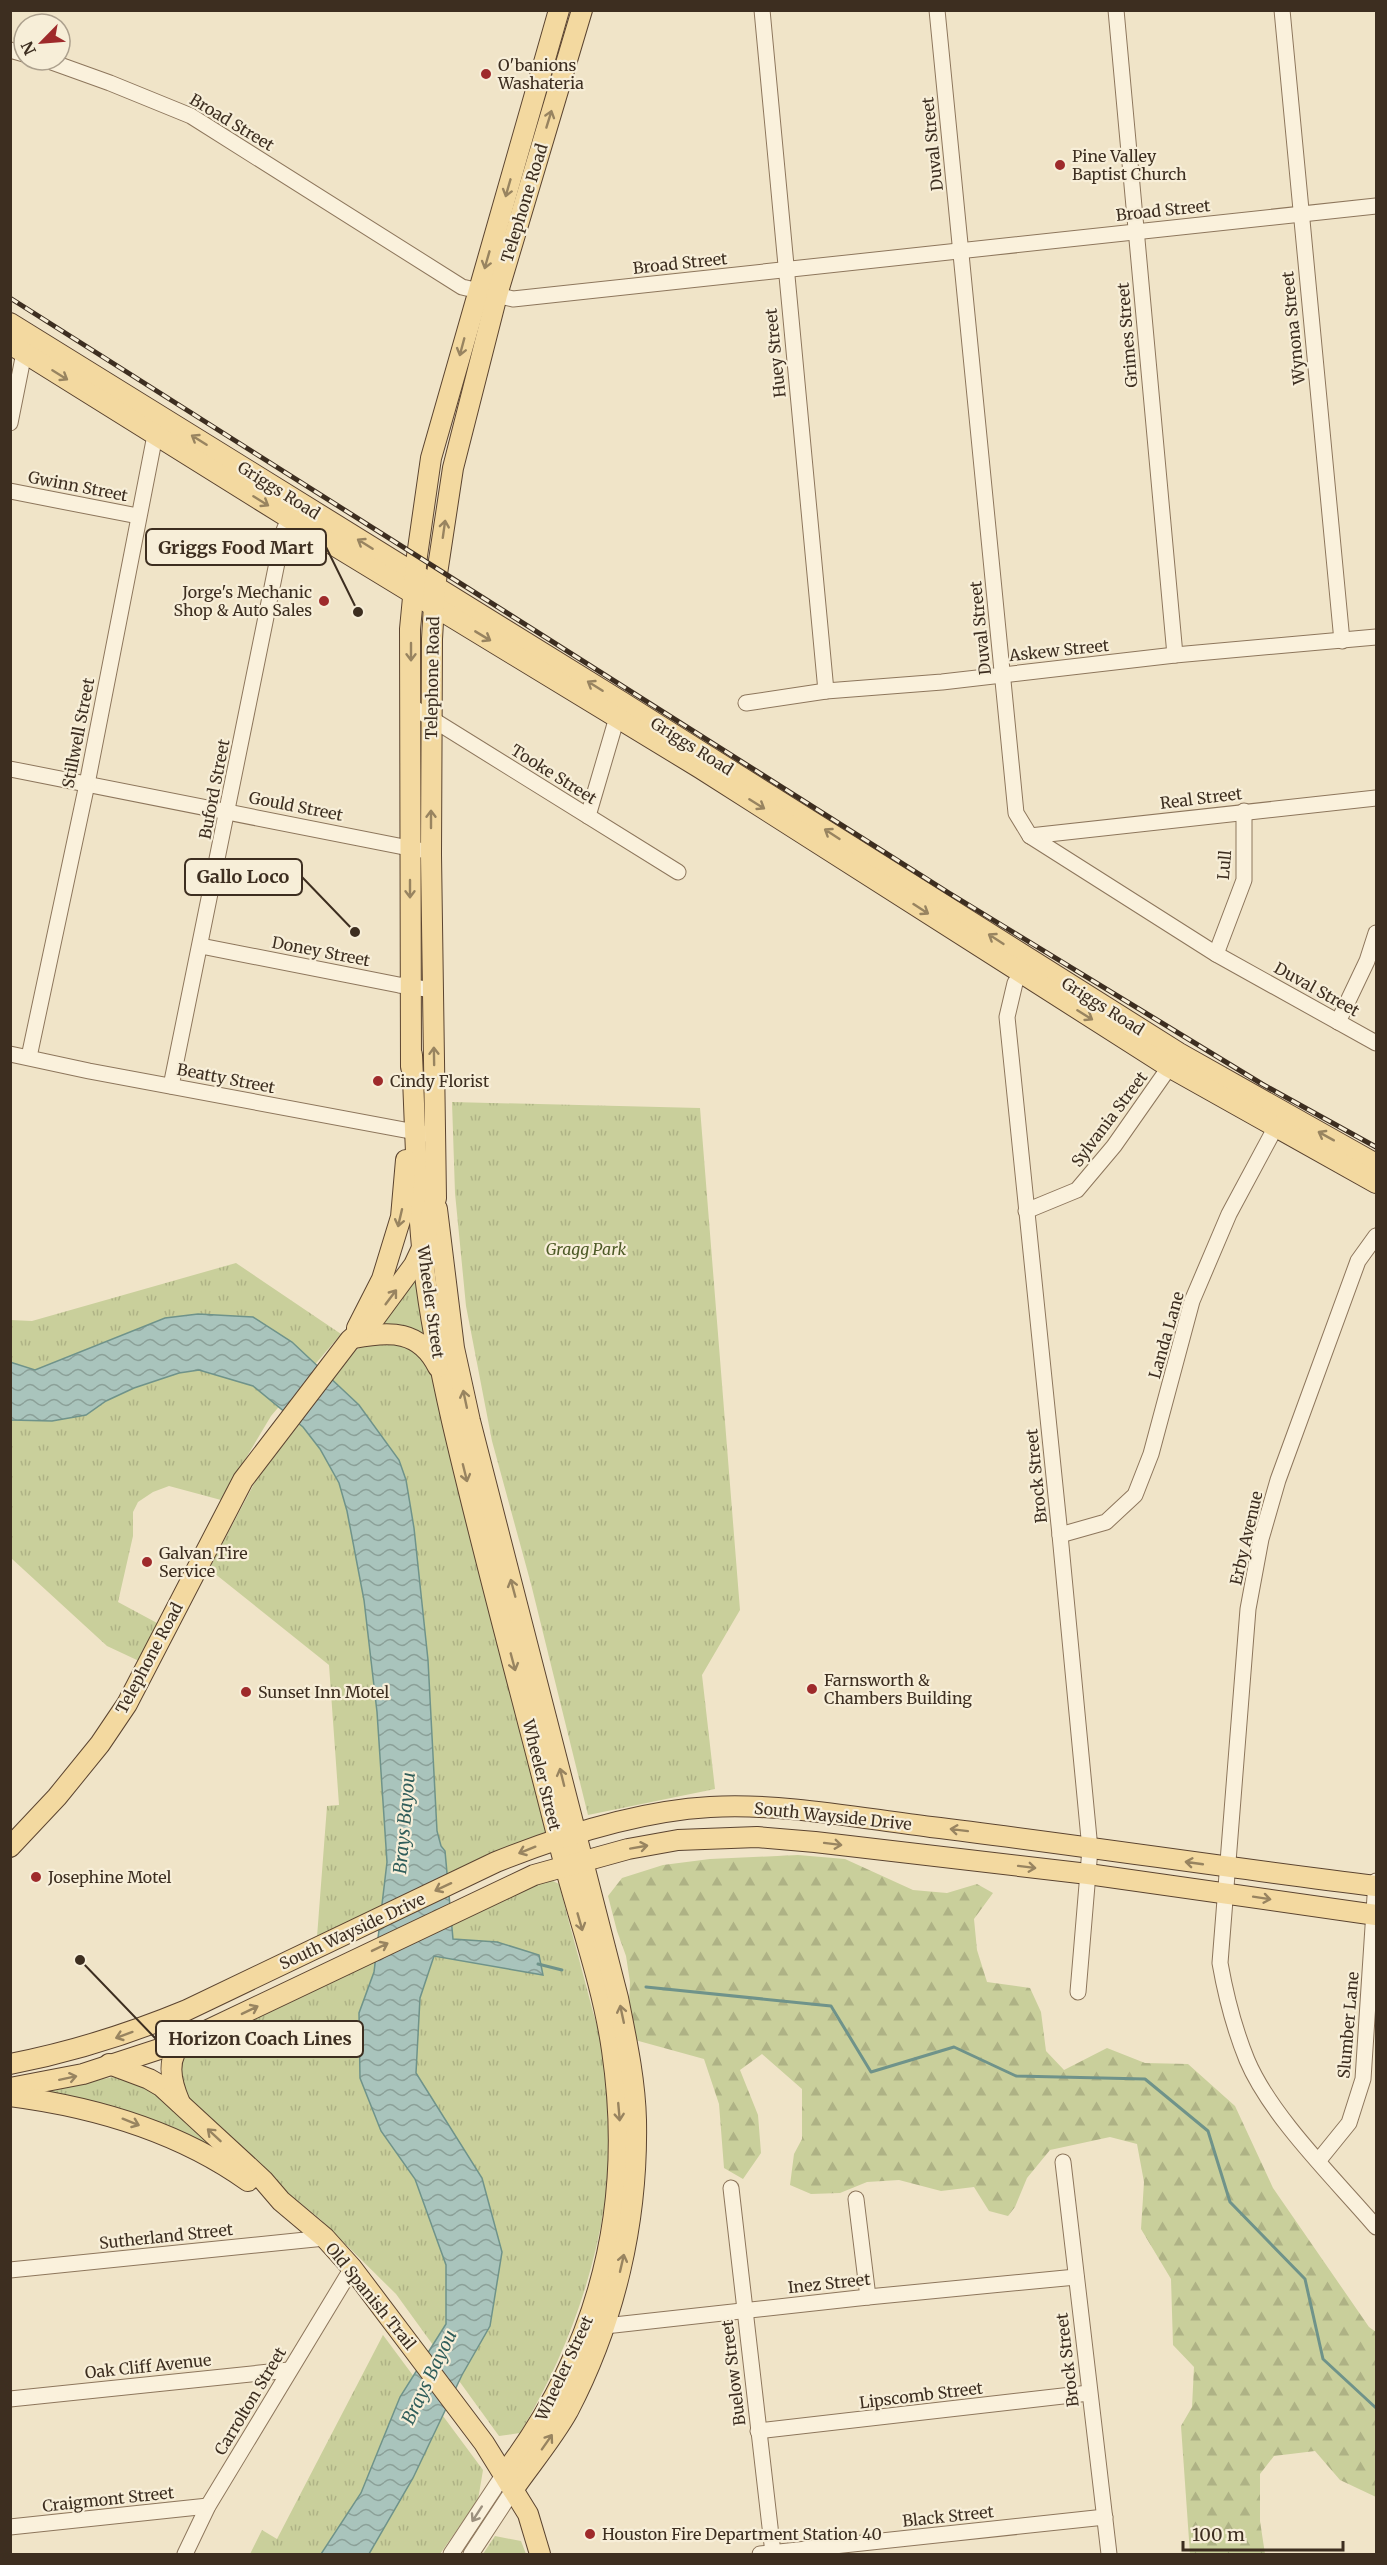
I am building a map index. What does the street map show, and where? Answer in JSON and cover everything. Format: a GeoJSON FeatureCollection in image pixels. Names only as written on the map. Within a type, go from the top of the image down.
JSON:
{"type":"FeatureCollection","features":[{"type":"Feature","properties":{"kind":"main road","name":"Telephone Road"},"geometry":{"type":"LineString","coordinates":[[10,1847],[57,1797],[100,1744],[127,1704],[243,1480],[351,1339],[382,1279],[401,1217],[406,1173],[419,1133],[434,990],[431,855],[434,596],[453,468],[487,293],[559,10]]}},
{"type":"Feature","properties":{"kind":"main road","name":"Telephone Road"},"geometry":{"type":"LineString","coordinates":[[351,1339],[375,1318],[414,1265],[422,1248],[436,1198],[419,1133],[412,1055],[410,987],[414,584],[431,458],[582,10]]}},
{"type":"Feature","properties":{"kind":"main road","name":"Griggs Road"},"geometry":{"type":"LineString","coordinates":[[10,323],[21,343],[619,709],[820,843],[1174,1060],[1280,1120],[1377,1184]]}},
{"type":"Feature","properties":{"kind":"main road","name":"Griggs Road"},"geometry":{"type":"LineString","coordinates":[[1280,1120],[1377,1164]]}},
{"type":"Feature","properties":{"kind":"main road","name":"Wheeler Street"},"geometry":{"type":"LineString","coordinates":[[419,1133],[422,1248],[442,1375],[567,1836]]}},
{"type":"Feature","properties":{"kind":"main road","name":"Wheeler Street"},"geometry":{"type":"LineString","coordinates":[[436,1198],[454,1348],[567,1836],[600,1994],[620,2047],[636,2119],[626,2197],[623,2258],[567,2412],[508,2482]]}},
{"type":"Feature","properties":{"kind":"main road"},"geometry":{"type":"LineString","coordinates":[[351,1339],[379,1333],[394,1334],[416,1340],[431,1352],[442,1375]]}},
{"type":"Feature","properties":{"kind":"main road","name":"South Wayside Drive"},"geometry":{"type":"LineString","coordinates":[[10,2064],[53,2056],[105,2042],[187,2010],[496,1863],[567,1836],[652,1816],[708,1807],[765,1806],[1376,1886]]}},
{"type":"Feature","properties":{"kind":"main road"},"geometry":{"type":"LineString","coordinates":[[708,1807],[711,1837]]}},
{"type":"Feature","properties":{"kind":"main road","name":"South Wayside Drive"},"geometry":{"type":"LineString","coordinates":[[10,2088],[83,2074],[187,2040],[500,1890],[573,1863],[628,1849],[711,1837],[757,1837],[815,1842],[1088,1874],[1376,1915]]}},
{"type":"Feature","properties":{"kind":"main road"},"geometry":{"type":"LineString","coordinates":[[182,2105],[170,2074],[172,2058],[180,2044],[187,2040]]}},
{"type":"Feature","properties":{"kind":"main road","name":"Old Spanish Trail"},"geometry":{"type":"LineString","coordinates":[[53,2056],[100,2060],[149,2079],[182,2105],[263,2180],[281,2201]]}},
{"type":"Feature","properties":{"kind":"main road","name":"Old Spanish Trail"},"geometry":{"type":"LineString","coordinates":[[10,2096],[86,2108],[123,2118],[225,2165],[281,2201],[325,2238],[352,2268],[484,2443],[528,2514],[540,2554]]}},
{"type":"Feature","properties":{"kind":"street","name":"Huey Street"},"geometry":{"type":"LineString","coordinates":[[762,10],[784,269],[826,691]]}},
{"type":"Feature","properties":{"kind":"street","name":"Duval Street"},"geometry":{"type":"LineString","coordinates":[[937,10],[1016,813],[1030,836],[1216,954],[1377,1043]]}},
{"type":"Feature","properties":{"kind":"street","name":"Grimes Street"},"geometry":{"type":"LineString","coordinates":[[1116,10],[1175,655]]}},
{"type":"Feature","properties":{"kind":"street","name":"Wynona Street"},"geometry":{"type":"LineString","coordinates":[[1282,10],[1341,641]]}},
{"type":"Feature","properties":{"kind":"street","name":"Broad Street"},"geometry":{"type":"LineString","coordinates":[[72,69],[191,116],[462,287],[513,299],[561,296],[960,249],[1377,206]]}},
{"type":"Feature","properties":{"kind":"street"},"geometry":{"type":"LineString","coordinates":[[10,423],[21,343]]}},
{"type":"Feature","properties":{"kind":"street","name":"Stillwell Street"},"geometry":{"type":"LineString","coordinates":[[29,1057],[87,784],[157,425]]}},
{"type":"Feature","properties":{"kind":"street","name":"Gwinn Street"},"geometry":{"type":"LineString","coordinates":[[10,491],[138,516]]}},
{"type":"Feature","properties":{"kind":"street","name":"Buford Street"},"geometry":{"type":"LineString","coordinates":[[171,1086],[283,533],[292,509]]}},
{"type":"Feature","properties":{"kind":"street","name":"Askew Street"},"geometry":{"type":"LineString","coordinates":[[746,703],[826,691],[1377,637]]}},
{"type":"Feature","properties":{"kind":"street","name":"Tooke Street"},"geometry":{"type":"LineString","coordinates":[[411,706],[678,872]]}},
{"type":"Feature","properties":{"kind":"street"},"geometry":{"type":"LineString","coordinates":[[588,816],[619,709]]}},
{"type":"Feature","properties":{"kind":"street","name":"Gould Street"},"geometry":{"type":"LineString","coordinates":[[10,769],[410,847],[431,855]]}},
{"type":"Feature","properties":{"kind":"street","name":"Real Street"},"geometry":{"type":"LineString","coordinates":[[1030,836],[1377,798]]}},
{"type":"Feature","properties":{"kind":"street","name":"Lull"},"geometry":{"type":"LineString","coordinates":[[1216,954],[1244,880],[1244,811]]}},
{"type":"Feature","properties":{"kind":"street"},"geometry":{"type":"LineString","coordinates":[[1338,1022],[1367,961],[1377,933]]}},
{"type":"Feature","properties":{"kind":"street","name":"Doney Street"},"geometry":{"type":"LineString","coordinates":[[201,946],[434,990]]}},
{"type":"Feature","properties":{"kind":"street","name":"Brock Street"},"geometry":{"type":"LineString","coordinates":[[1025,967],[1015,983],[1007,1017],[1090,1849],[1078,1992]]}},
{"type":"Feature","properties":{"kind":"street","name":"Beatty Street"},"geometry":{"type":"LineString","coordinates":[[10,1054],[419,1133]]}},
{"type":"Feature","properties":{"kind":"street","name":"Sylvania Street"},"geometry":{"type":"LineString","coordinates":[[1026,1211],[1077,1190],[1114,1146],[1174,1060]]}},
{"type":"Feature","properties":{"kind":"street","name":"Landa Lane"},"geometry":{"type":"LineString","coordinates":[[1060,1535],[1106,1522],[1135,1495],[1151,1454],[1192,1301],[1229,1214],[1280,1120]]}},
{"type":"Feature","properties":{"kind":"street","name":"Erby Avenue"},"geometry":{"type":"LineString","coordinates":[[1377,1236],[1358,1261],[1278,1480],[1261,1539],[1248,1609],[1220,1963],[1229,2012],[1248,2062],[1258,2080],[1279,2114],[1377,2227]]}},
{"type":"Feature","properties":{"kind":"street","name":"Slumber Lane"},"geometry":{"type":"LineString","coordinates":[[1319,2160],[1349,2123],[1363,2079],[1377,1881]]}},
{"type":"Feature","properties":{"kind":"street","name":"Brock Street"},"geometry":{"type":"LineString","coordinates":[[1063,2162],[1109,2554]]}},
{"type":"Feature","properties":{"kind":"street","name":"Buelow Street"},"geometry":{"type":"LineString","coordinates":[[730,2188],[758,2431],[766,2554]]}},
{"type":"Feature","properties":{"kind":"street"},"geometry":{"type":"LineString","coordinates":[[856,2199],[868,2297]]}},
{"type":"Feature","properties":{"kind":"street","name":"Sutherland Street"},"geometry":{"type":"LineString","coordinates":[[10,2270],[325,2238]]}},
{"type":"Feature","properties":{"kind":"street","name":"Carrolton Street"},"geometry":{"type":"LineString","coordinates":[[184,2554],[208,2506],[352,2268]]}},
{"type":"Feature","properties":{"kind":"street","name":"Inez Street"},"geometry":{"type":"LineString","coordinates":[[597,2327],[1076,2277]]}},
{"type":"Feature","properties":{"kind":"street","name":"Oak Cliff Avenue"},"geometry":{"type":"LineString","coordinates":[[10,2399],[289,2370]]}},
{"type":"Feature","properties":{"kind":"street","name":"Lipscomb Street"},"geometry":{"type":"LineString","coordinates":[[758,2431],[1089,2393]]}},
{"type":"Feature","properties":{"kind":"street"},"geometry":{"type":"LineString","coordinates":[[451,2554],[508,2482]]}},
{"type":"Feature","properties":{"kind":"street"},"geometry":{"type":"LineString","coordinates":[[471,2554],[508,2482]]}},
{"type":"Feature","properties":{"kind":"street","name":"Craigmont Street"},"geometry":{"type":"LineString","coordinates":[[10,2527],[208,2506]]}},
{"type":"Feature","properties":{"kind":"street","name":"Black Street"},"geometry":{"type":"LineString","coordinates":[[766,2554],[1105,2517]]}},
{"type":"Feature","properties":{"kind":"green space","name":"Gragg Park"},"geometry":{"type":"Polygon","coordinates":[[[452,1102],[700,1108],[740,1610],[702,1675],[715,1789],[588,1815],[531,1584],[492,1441],[466,1306],[455,1193],[452,1102]]]}},
{"type":"Feature","properties":{"kind":"green space"},"geometry":{"type":"Polygon","coordinates":[[[236,1263],[341,1334],[271,1416],[221,1500],[169,1486],[153,1492],[138,1502],[133,1512],[133,1536],[118,1602],[157,1623],[139,1661],[107,1646],[11,1558],[10,1320],[32,1321],[236,1263]]]}},
{"type":"Feature","properties":{"kind":"green space"},"geometry":{"type":"Polygon","coordinates":[[[414,1274],[418,1276],[427,1337],[378,1328],[414,1274]]]}},
{"type":"Feature","properties":{"kind":"green space"},"geometry":{"type":"Polygon","coordinates":[[[400,1340],[429,1361],[549,1832],[538,1840],[446,1874],[317,1937],[327,1806],[339,1805],[329,1665],[209,1569],[255,1482],[355,1351],[367,1342],[400,1340]]]}},
{"type":"Feature","properties":{"kind":"green space"},"geometry":{"type":"Polygon","coordinates":[[[798,1855],[845,1859],[913,1890],[947,1893],[977,1884],[993,1893],[974,1919],[977,1950],[987,1982],[1030,1988],[1041,2012],[1046,2051],[1064,2070],[1107,2048],[1145,2063],[1188,2064],[1235,2106],[1273,2188],[1369,2327],[1376,2332],[1376,2497],[1340,2480],[1315,2451],[1274,2456],[1260,2474],[1260,2521],[1265,2554],[1190,2554],[1181,2426],[1192,2407],[1194,2367],[1173,2345],[1171,2279],[1141,2229],[1144,2182],[1137,2144],[1110,2137],[1050,2150],[1027,2178],[1015,2207],[1008,2216],[989,2211],[974,2187],[941,2191],[899,2180],[867,2182],[840,2193],[811,2194],[790,2185],[794,2154],[802,2139],[802,2089],[762,2054],[740,2070],[758,2115],[761,2153],[743,2179],[724,2168],[719,2104],[704,2059],[635,2040],[628,2023],[630,1982],[626,1956],[608,1896],[622,1878],[663,1865],[710,1859],[798,1855]]]}},
{"type":"Feature","properties":{"kind":"green space"},"geometry":{"type":"Polygon","coordinates":[[[551,1880],[559,1884],[606,2055],[611,2117],[609,2165],[594,2258],[563,2348],[520,2433],[499,2436],[396,2294],[320,2219],[254,2166],[182,2098],[176,2062],[188,2047],[534,1882],[551,1880]]]}},
{"type":"Feature","properties":{"kind":"green space"},"geometry":{"type":"Polygon","coordinates":[[[124,2075],[143,2083],[217,2149],[214,2153],[28,2093],[124,2075]]]}},
{"type":"Feature","properties":{"kind":"green space"},"geometry":{"type":"Polygon","coordinates":[[[383,2335],[483,2470],[478,2500],[440,2554],[250,2554],[262,2530],[277,2539],[383,2335]]]}},
{"type":"Feature","properties":{"kind":"green space"},"geometry":{"type":"Polygon","coordinates":[[[495,2536],[521,2541],[526,2554],[483,2554],[495,2536]]]}},
{"type":"Feature","properties":{"kind":"water","name":"Brays Bayou"},"geometry":{"type":"Polygon","coordinates":[[[198,1314],[253,1317],[292,1342],[359,1405],[399,1460],[406,1480],[414,1528],[428,1660],[437,1831],[441,1846],[445,1851],[453,1939],[497,1942],[539,1955],[543,1975],[434,1956],[420,1998],[416,2073],[482,2178],[502,2252],[490,2326],[462,2375],[413,2478],[369,2554],[321,2554],[361,2493],[400,2397],[446,2324],[446,2265],[415,2179],[381,2131],[360,2078],[359,2013],[374,1972],[387,1862],[377,1712],[364,1600],[347,1511],[339,1483],[320,1449],[303,1427],[253,1386],[199,1370],[179,1373],[134,1388],[106,1401],[86,1415],[52,1421],[11,1420],[10,1362],[35,1370],[165,1318],[198,1314]]]}},
{"type":"Feature","properties":{"kind":"waterway"},"geometry":{"type":"LineString","coordinates":[[538,1964],[562,1970]]}},
{"type":"Feature","properties":{"kind":"waterway"},"geometry":{"type":"LineString","coordinates":[[646,1987],[831,2006],[871,2072],[954,2047],[1016,2076],[1145,2079],[1208,2131],[1230,2202],[1305,2279],[1323,2359],[1376,2408]]}},
{"type":"Feature","properties":{"kind":"railway"},"geometry":{"type":"LineString","coordinates":[[10,298],[949,893],[1262,1084],[1376,1147]]}},
{"type":"Feature","properties":{"kind":"place","name":"O'banions Washateria"},"geometry":{"type":"Point","coordinates":[486,74]}},
{"type":"Feature","properties":{"kind":"place","name":"Pine Valley Baptist Church"},"geometry":{"type":"Point","coordinates":[1060,165]}},
{"type":"Feature","properties":{"kind":"place","name":"Jorge's Mechanic Shop & Auto Sales"},"geometry":{"type":"Point","coordinates":[324,601]}},
{"type":"Feature","properties":{"kind":"place","name":"Griggs Food Mart"},"geometry":{"type":"Point","coordinates":[358,612]}},
{"type":"Feature","properties":{"kind":"place","name":"Gallo Loco"},"geometry":{"type":"Point","coordinates":[355,932]}},
{"type":"Feature","properties":{"kind":"place","name":"Cindy Florist"},"geometry":{"type":"Point","coordinates":[378,1081]}},
{"type":"Feature","properties":{"kind":"place","name":"Galvan Tire Service"},"geometry":{"type":"Point","coordinates":[147,1562]}},
{"type":"Feature","properties":{"kind":"place","name":"Farnsworth & Chambers Building"},"geometry":{"type":"Point","coordinates":[812,1689]}},
{"type":"Feature","properties":{"kind":"place","name":"Sunset Inn Motel"},"geometry":{"type":"Point","coordinates":[246,1692]}},
{"type":"Feature","properties":{"kind":"place","name":"Josephine Motel"},"geometry":{"type":"Point","coordinates":[36,1877]}},
{"type":"Feature","properties":{"kind":"place","name":"Horizon Coach Lines"},"geometry":{"type":"Point","coordinates":[80,1960]}},
{"type":"Feature","properties":{"kind":"place","name":"Houston Fire Department Station 40"},"geometry":{"type":"Point","coordinates":[590,2534]}}]}
